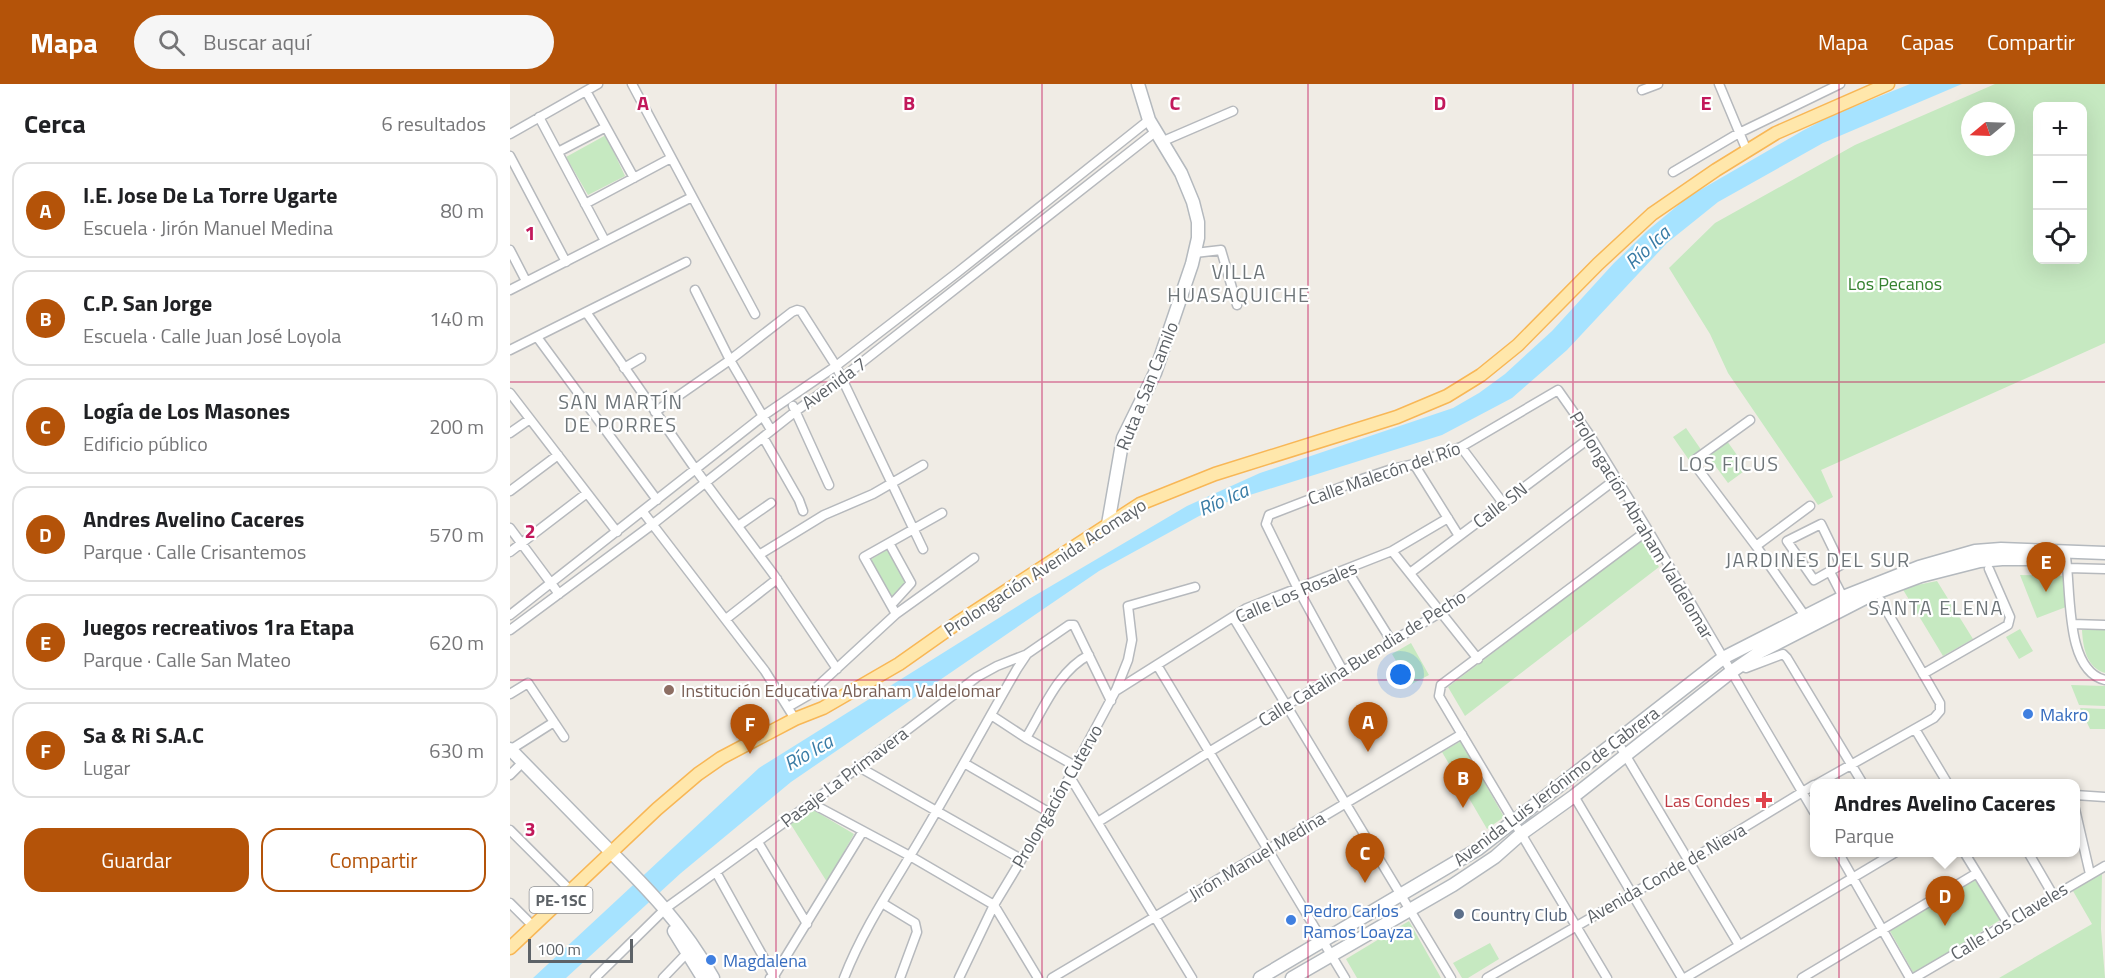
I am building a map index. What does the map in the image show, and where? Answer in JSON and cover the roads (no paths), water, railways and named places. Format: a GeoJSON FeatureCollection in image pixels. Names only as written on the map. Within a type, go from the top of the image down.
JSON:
{"type":"FeatureCollection","features":[{"type":"Feature","properties":{"kind":"main road","name":"Prolongación Avenida Acomayo"},"geometry":{"type":"LineString","coordinates":[[510,948],[657,809],[698,774],[735,749],[795,719],[823,708],[899,664],[960,621],[1140,504],[1182,486],[1397,417],[1447,396],[1481,375],[1518,345],[1598,264],[1652,214],[1747,151],[1800,122],[1888,84]]}},
{"type":"Feature","properties":{"kind":"street"},"geometry":{"type":"LineString","coordinates":[[510,134],[598,84]]}},
{"type":"Feature","properties":{"kind":"street"},"geometry":{"type":"LineString","coordinates":[[632,84],[755,314]]}},
{"type":"Feature","properties":{"kind":"street","name":"Ruta a San Camilo"},"geometry":{"type":"LineString","coordinates":[[1108,524],[1123,438],[1152,381],[1198,238],[1197,212],[1181,173],[1149,120],[1138,84]]}},
{"type":"Feature","properties":{"kind":"street"},"geometry":{"type":"LineString","coordinates":[[1642,90],[1658,84]]}},
{"type":"Feature","properties":{"kind":"street"},"geometry":{"type":"LineString","coordinates":[[1719,84],[1747,151]]}},
{"type":"Feature","properties":{"kind":"street"},"geometry":{"type":"LineString","coordinates":[[1673,172],[1739,133],[1840,84]]}},
{"type":"Feature","properties":{"kind":"street"},"geometry":{"type":"LineString","coordinates":[[586,91],[633,178]]}},
{"type":"Feature","properties":{"kind":"street","name":"Avenida 7"},"geometry":{"type":"LineString","coordinates":[[510,630],[653,524],[771,430],[1158,137],[1233,111]]}},
{"type":"Feature","properties":{"kind":"street"},"geometry":{"type":"LineString","coordinates":[[539,117],[605,241]]}},
{"type":"Feature","properties":{"kind":"street","name":"Avenida 7"},"geometry":{"type":"LineString","coordinates":[[510,615],[763,416],[836,366],[1149,120]]}},
{"type":"Feature","properties":{"kind":"street"},"geometry":{"type":"LineString","coordinates":[[558,152],[606,127]]}},
{"type":"Feature","properties":{"kind":"street"},"geometry":{"type":"LineString","coordinates":[[510,156],[566,261]]}},
{"type":"Feature","properties":{"kind":"street"},"geometry":{"type":"LineString","coordinates":[[585,204],[672,158]]}},
{"type":"Feature","properties":{"kind":"street"},"geometry":{"type":"LineString","coordinates":[[510,290],[692,197]]}},
{"type":"Feature","properties":{"kind":"street"},"geometry":{"type":"LineString","coordinates":[[510,250],[526,281]]}},
{"type":"Feature","properties":{"kind":"street"},"geometry":{"type":"LineString","coordinates":[[1195,253],[1221,250],[1237,305]]}},
{"type":"Feature","properties":{"kind":"street"},"geometry":{"type":"LineString","coordinates":[[510,350],[686,262]]}},
{"type":"Feature","properties":{"kind":"street"},"geometry":{"type":"LineString","coordinates":[[694,290],[730,360],[771,430]]}},
{"type":"Feature","properties":{"kind":"street"},"geometry":{"type":"LineString","coordinates":[[655,412],[730,360],[792,312],[801,311],[836,366],[923,549]]}},
{"type":"Feature","properties":{"kind":"street"},"geometry":{"type":"LineString","coordinates":[[586,312],[696,470],[777,579],[837,669]]}},
{"type":"Feature","properties":{"kind":"street"},"geometry":{"type":"LineString","coordinates":[[537,337],[657,500]]}},
{"type":"Feature","properties":{"kind":"street"},"geometry":{"type":"LineString","coordinates":[[624,368],[641,358]]}},
{"type":"Feature","properties":{"kind":"street","name":"Calle Malecón del Río"},"geometry":{"type":"LineString","coordinates":[[1298,589],[1266,524],[1272,513],[1365,478],[1461,447],[1557,390],[1561,393]]}},
{"type":"Feature","properties":{"kind":"street"},"geometry":{"type":"LineString","coordinates":[[510,393],[513,402],[530,419],[617,532]]}},
{"type":"Feature","properties":{"kind":"street","name":"Prolongación Abraham Valdelomar"},"geometry":{"type":"LineString","coordinates":[[1561,393],[1648,530],[1723,658],[1736,669],[1810,804]]}},
{"type":"Feature","properties":{"kind":"street"},"geometry":{"type":"LineString","coordinates":[[789,399],[829,485]]}},
{"type":"Feature","properties":{"kind":"street"},"geometry":{"type":"LineString","coordinates":[[510,433],[530,419]]}},
{"type":"Feature","properties":{"kind":"street"},"geometry":{"type":"LineString","coordinates":[[1750,420],[1696,459],[1695,465],[1805,616]]}},
{"type":"Feature","properties":{"kind":"street"},"geometry":{"type":"LineString","coordinates":[[763,437],[803,511]]}},
{"type":"Feature","properties":{"kind":"street","name":"Calle SN"},"geometry":{"type":"LineString","coordinates":[[1410,573],[1591,437]]}},
{"type":"Feature","properties":{"kind":"street"},"geometry":{"type":"LineString","coordinates":[[1461,447],[1503,503]]}},
{"type":"Feature","properties":{"kind":"street"},"geometry":{"type":"LineString","coordinates":[[510,491],[558,455]]}},
{"type":"Feature","properties":{"kind":"street"},"geometry":{"type":"LineString","coordinates":[[1414,464],[1459,536]]}},
{"type":"Feature","properties":{"kind":"street"},"geometry":{"type":"LineString","coordinates":[[759,555],[824,515],[866,497],[923,465]]}},
{"type":"Feature","properties":{"kind":"street","name":"Calle Catalina Buendia de Pecho"},"geometry":{"type":"LineString","coordinates":[[1098,822],[1440,612],[1616,479]]}},
{"type":"Feature","properties":{"kind":"street"},"geometry":{"type":"LineString","coordinates":[[510,552],[587,493]]}},
{"type":"Feature","properties":{"kind":"street"},"geometry":{"type":"LineString","coordinates":[[738,526],[771,503]]}},
{"type":"Feature","properties":{"kind":"street"},"geometry":{"type":"LineString","coordinates":[[1756,546],[1810,507]]}},
{"type":"Feature","properties":{"kind":"street"},"geometry":{"type":"LineString","coordinates":[[643,512],[765,671],[795,719]]}},
{"type":"Feature","properties":{"kind":"street"},"geometry":{"type":"LineString","coordinates":[[896,614],[864,557],[942,513]]}},
{"type":"Feature","properties":{"kind":"street","name":"Calle Los Rosales"},"geometry":{"type":"LineString","coordinates":[[1116,690],[1247,608],[1392,551],[1448,518]]}},
{"type":"Feature","properties":{"kind":"street"},"geometry":{"type":"LineString","coordinates":[[1821,524],[1841,566],[1830,573],[1814,580],[1787,541],[1821,524]]}},
{"type":"Feature","properties":{"kind":"street"},"geometry":{"type":"LineString","coordinates":[[510,528],[559,594]]}},
{"type":"Feature","properties":{"kind":"street"},"geometry":{"type":"LineString","coordinates":[[1607,978],[1439,696],[1441,685],[1648,530]]}},
{"type":"Feature","properties":{"kind":"street"},"geometry":{"type":"LineString","coordinates":[[889,543],[911,583],[891,605]]}},
{"type":"Feature","properties":{"kind":"street"},"geometry":{"type":"LineString","coordinates":[[1392,551],[1478,659]]}},
{"type":"Feature","properties":{"kind":"street"},"geometry":{"type":"LineString","coordinates":[[2067,560],[2105,552]]}},
{"type":"Feature","properties":{"kind":"street"},"geometry":{"type":"LineString","coordinates":[[788,707],[807,696],[896,614],[974,558]]}},
{"type":"Feature","properties":{"kind":"street"},"geometry":{"type":"LineString","coordinates":[[1830,573],[1846,602],[1921,576],[1980,561],[2002,559],[2105,560]]}},
{"type":"Feature","properties":{"kind":"street"},"geometry":{"type":"LineString","coordinates":[[2067,560],[2105,569]]}},
{"type":"Feature","properties":{"kind":"street"},"geometry":{"type":"LineString","coordinates":[[2067,560],[2072,624],[2079,652],[2085,667],[2095,676],[2105,680]]}},
{"type":"Feature","properties":{"kind":"street"},"geometry":{"type":"LineString","coordinates":[[1881,601],[1923,674],[2010,623],[2010,617],[1989,569]]}},
{"type":"Feature","properties":{"kind":"street"},"geometry":{"type":"LineString","coordinates":[[1347,570],[1392,642]]}},
{"type":"Feature","properties":{"kind":"street"},"geometry":{"type":"LineString","coordinates":[[726,619],[777,579]]}},
{"type":"Feature","properties":{"kind":"street","name":"Prolongación Cutervo"},"geometry":{"type":"LineString","coordinates":[[959,978],[994,905],[1050,813],[1116,690],[1128,660],[1132,640],[1127,608],[1133,604],[1195,587]]}},
{"type":"Feature","properties":{"kind":"street"},"geometry":{"type":"LineString","coordinates":[[1298,589],[1343,671]]}},
{"type":"Feature","properties":{"kind":"street","name":"Avenida Luis Jerónimo de Cabrera"},"geometry":{"type":"LineString","coordinates":[[1260,978],[1467,857],[1723,658],[1805,616],[1846,602]]}},
{"type":"Feature","properties":{"kind":"street","name":"Avenida Luis Jerónimo de Cabrera"},"geometry":{"type":"LineString","coordinates":[[1292,978],[1410,910],[1495,857],[1521,834],[1574,796],[1736,669],[1760,652],[1846,602]]}},
{"type":"Feature","properties":{"kind":"street"},"geometry":{"type":"LineString","coordinates":[[1233,617],[1451,978]]}},
{"type":"Feature","properties":{"kind":"street","name":"Pasaje La Primavera"},"geometry":{"type":"LineString","coordinates":[[595,978],[661,909],[812,803],[976,677],[1027,654],[1073,624],[1089,656]]}},
{"type":"Feature","properties":{"kind":"street"},"geometry":{"type":"LineString","coordinates":[[2072,624],[2105,625]]}},
{"type":"Feature","properties":{"kind":"street"},"geometry":{"type":"LineString","coordinates":[[844,978],[882,903],[1027,654]]}},
{"type":"Feature","properties":{"kind":"street"},"geometry":{"type":"LineString","coordinates":[[1736,669],[1746,668],[1783,654],[1860,779]]}},
{"type":"Feature","properties":{"kind":"street"},"geometry":{"type":"LineString","coordinates":[[1026,738],[1060,681],[1080,660],[1089,656],[1111,701]]}},
{"type":"Feature","properties":{"kind":"street"},"geometry":{"type":"LineString","coordinates":[[1157,666],[1345,978]]}},
{"type":"Feature","properties":{"kind":"street","name":"Avenida Conde de Nieva"},"geometry":{"type":"LineString","coordinates":[[1825,779],[1915,729],[1939,713],[1940,704],[1923,674]]}},
{"type":"Feature","properties":{"kind":"street"},"geometry":{"type":"LineString","coordinates":[[510,694],[528,683],[564,737]]}},
{"type":"Feature","properties":{"kind":"street"},"geometry":{"type":"LineString","coordinates":[[991,715],[1075,766]]}},
{"type":"Feature","properties":{"kind":"street"},"geometry":{"type":"LineString","coordinates":[[554,722],[510,749],[610,855]]}},
{"type":"Feature","properties":{"kind":"street"},"geometry":{"type":"LineString","coordinates":[[1915,729],[1946,779]]}},
{"type":"Feature","properties":{"kind":"street","name":"Jirón Manuel Medina"},"geometry":{"type":"LineString","coordinates":[[1052,978],[1462,734]]}},
{"type":"Feature","properties":{"kind":"street"},"geometry":{"type":"LineString","coordinates":[[1617,741],[1738,945]]}},
{"type":"Feature","properties":{"kind":"street"},"geometry":{"type":"LineString","coordinates":[[963,764],[1050,813]]}},
{"type":"Feature","properties":{"kind":"street"},"geometry":{"type":"LineString","coordinates":[[513,767],[627,871],[697,950],[713,978]]}},
{"type":"Feature","properties":{"kind":"street"},"geometry":{"type":"LineString","coordinates":[[859,767],[1021,860]]}},
{"type":"Feature","properties":{"kind":"street"},"geometry":{"type":"LineString","coordinates":[[1070,777],[1192,978]]}},
{"type":"Feature","properties":{"kind":"street","name":"Avenida Conde de Nieva"},"geometry":{"type":"LineString","coordinates":[[1487,978],[1810,788]]}},
{"type":"Feature","properties":{"kind":"street"},"geometry":{"type":"LineString","coordinates":[[2080,795],[2105,797]]}},
{"type":"Feature","properties":{"kind":"street"},"geometry":{"type":"LineString","coordinates":[[1574,796],[1683,978],[1888,857]]}},
{"type":"Feature","properties":{"kind":"street"},"geometry":{"type":"LineString","coordinates":[[812,803],[994,905],[1038,978]]}},
{"type":"Feature","properties":{"kind":"street"},"geometry":{"type":"LineString","coordinates":[[2080,827],[2090,874]]}},
{"type":"Feature","properties":{"kind":"street"},"geometry":{"type":"LineString","coordinates":[[510,830],[571,891]]}},
{"type":"Feature","properties":{"kind":"street"},"geometry":{"type":"LineString","coordinates":[[716,872],[773,977],[863,831]]}},
{"type":"Feature","properties":{"kind":"street"},"geometry":{"type":"LineString","coordinates":[[758,842],[807,924]]}},
{"type":"Feature","properties":{"kind":"street"},"geometry":{"type":"LineString","coordinates":[[1841,857],[1912,978]]}},
{"type":"Feature","properties":{"kind":"street"},"geometry":{"type":"LineString","coordinates":[[1967,857],[2007,922]]}},
{"type":"Feature","properties":{"kind":"street"},"geometry":{"type":"LineString","coordinates":[[2031,857],[2053,895]]}},
{"type":"Feature","properties":{"kind":"street","name":"Calle Los Claveles"},"geometry":{"type":"LineString","coordinates":[[1912,978],[2105,866]]}},
{"type":"Feature","properties":{"kind":"street"},"geometry":{"type":"LineString","coordinates":[[1802,978],[1977,873]]}},
{"type":"Feature","properties":{"kind":"street"},"geometry":{"type":"LineString","coordinates":[[510,903],[532,926]]}},
{"type":"Feature","properties":{"kind":"street"},"geometry":{"type":"LineString","coordinates":[[882,903],[915,922],[917,932],[900,978]]}},
{"type":"Feature","properties":{"kind":"street"},"geometry":{"type":"LineString","coordinates":[[661,909],[703,978]]}},
{"type":"Feature","properties":{"kind":"street"},"geometry":{"type":"LineString","coordinates":[[663,978],[688,952]]}},
{"type":"Feature","properties":{"kind":"water","name":"Río Ica"},"geometry":{"type":"Polygon","coordinates":[[[1910,84],[1962,84],[1823,143],[1718,202],[1667,243],[1567,350],[1512,398],[1442,435],[1221,504],[1099,571],[791,782],[681,873],[566,978],[533,978],[759,768],[1029,599],[1187,506],[1260,473],[1453,408],[1479,393],[1505,374],[1552,331],[1614,263],[1647,231],[1688,197],[1831,116],[1910,84]]]}},
{"type":"Feature","properties":{"kind":"place","name":"Juegos recreativos 1ra Etapa"},"geometry":{"type":"Point","coordinates":[2046,592]}},
{"type":"Feature","properties":{"kind":"place","name":"Institución Educativa Abraham Valdelomar"},"geometry":{"type":"Point","coordinates":[669,690]}},
{"type":"Feature","properties":{"kind":"place","name":"Makro"},"geometry":{"type":"Point","coordinates":[2028,714]}},
{"type":"Feature","properties":{"kind":"place","name":"I.E. Jose De La Torre Ugarte"},"geometry":{"type":"Point","coordinates":[1368,752]}},
{"type":"Feature","properties":{"kind":"place","name":"Sa & Ri S.A.C"},"geometry":{"type":"Point","coordinates":[750,754]}},
{"type":"Feature","properties":{"kind":"place","name":"Las Condes"},"geometry":{"type":"Point","coordinates":[1764,800]}},
{"type":"Feature","properties":{"kind":"place","name":"C.P. San Jorge"},"geometry":{"type":"Point","coordinates":[1463,808]}},
{"type":"Feature","properties":{"kind":"place","name":"Logía de Los Masones"},"geometry":{"type":"Point","coordinates":[1365,883]}},
{"type":"Feature","properties":{"kind":"place","name":"Country Club"},"geometry":{"type":"Point","coordinates":[1459,914]}},
{"type":"Feature","properties":{"kind":"place","name":"Pedro Carlos Ramos Loayza"},"geometry":{"type":"Point","coordinates":[1291,920]}},
{"type":"Feature","properties":{"kind":"place","name":"Andres Avelino Caceres"},"geometry":{"type":"Point","coordinates":[1945,926]}},
{"type":"Feature","properties":{"kind":"place","name":"Magdalena"},"geometry":{"type":"Point","coordinates":[711,960]}},
{"type":"Feature","properties":{"kind":"district","name":"VILLA HUASAQUICHE"},"geometry":{"type":"Point","coordinates":[1239,282]}},
{"type":"Feature","properties":{"kind":"district","name":"SAN MARTÍN DE PORRES"},"geometry":{"type":"Point","coordinates":[621,412]}},
{"type":"Feature","properties":{"kind":"district","name":"LOS FICUS"},"geometry":{"type":"Point","coordinates":[1729,463]}},
{"type":"Feature","properties":{"kind":"district","name":"JARDINES DEL SUR"},"geometry":{"type":"Point","coordinates":[1818,559]}},
{"type":"Feature","properties":{"kind":"district","name":"SANTA ELENA"},"geometry":{"type":"Point","coordinates":[1936,607]}},
{"type":"Feature","properties":{"kind":"park label","name":"Los Pecanos"},"geometry":{"type":"Point","coordinates":[1895,283]}}]}
